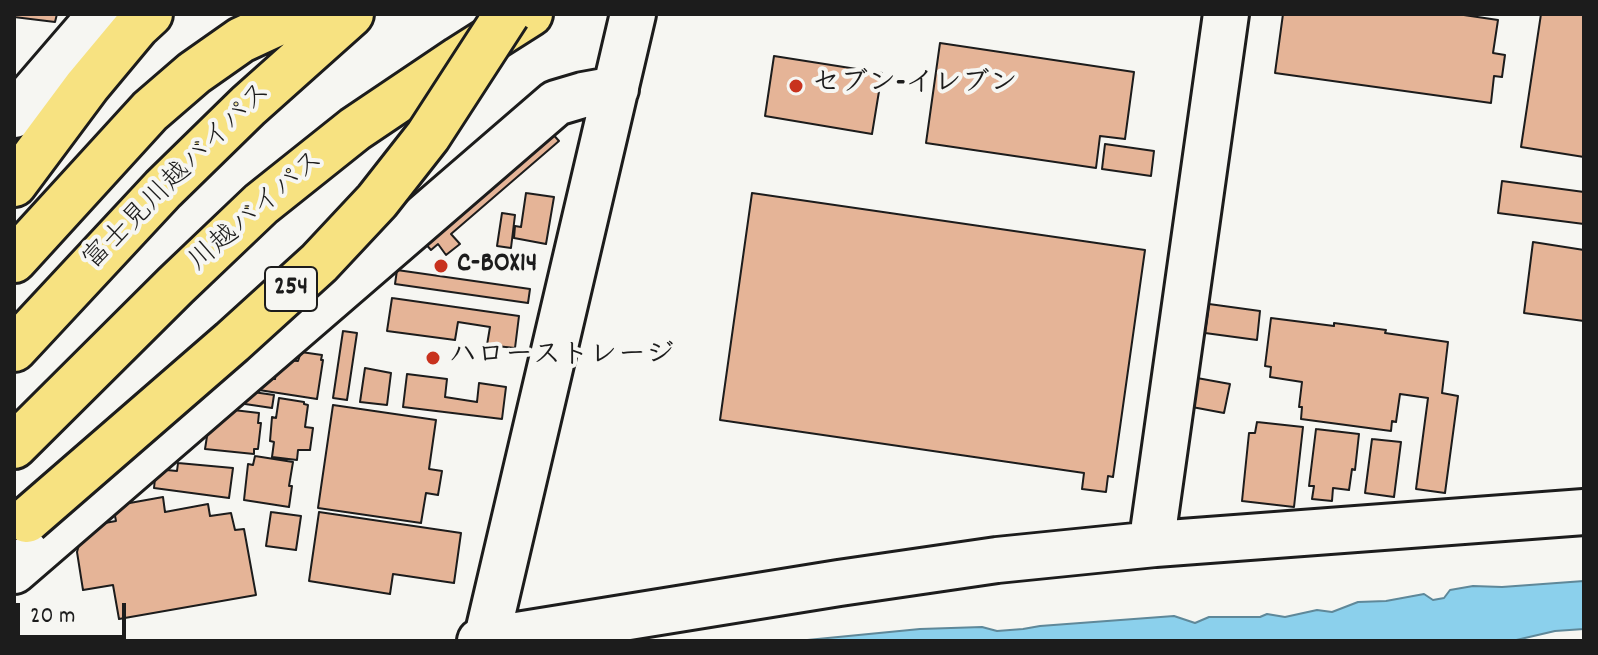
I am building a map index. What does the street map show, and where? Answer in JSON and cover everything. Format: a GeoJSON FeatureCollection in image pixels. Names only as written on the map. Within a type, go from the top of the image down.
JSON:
{"type":"FeatureCollection","features":[{"type":"Feature","properties":{"kind":"highway"},"geometry":{"type":"LineString","coordinates":[[14,184],[87,86],[150,14]]}},
{"type":"Feature","properties":{"kind":"highway"},"geometry":{"type":"LineString","coordinates":[[14,260],[150,111],[194,73],[241,40],[297,14]]}},
{"type":"Feature","properties":{"kind":"highway","name":"富士見川越バイパス"},"geometry":{"type":"LineString","coordinates":[[14,349],[163,189],[248,106],[351,14]]}},
{"type":"Feature","properties":{"kind":"highway","name":"254"},"geometry":{"type":"LineString","coordinates":[[20,526],[319,263],[377,201],[428,136],[507,14]]}},
{"type":"Feature","properties":{"kind":"highway","name":"川越バイパス"},"geometry":{"type":"LineString","coordinates":[[14,446],[261,204],[355,129],[530,14]]}},
{"type":"Feature","properties":{"kind":"street"},"geometry":{"type":"LineString","coordinates":[[14,115],[101,14]]}},
{"type":"Feature","properties":{"kind":"street"},"geometry":{"type":"LineString","coordinates":[[486,641],[633,14]]}},
{"type":"Feature","properties":{"kind":"street"},"geometry":{"type":"LineString","coordinates":[[1155,544],[1154,525],[1226,14]]}},
{"type":"Feature","properties":{"kind":"street"},"geometry":{"type":"LineString","coordinates":[[14,571],[556,103],[616,89]]}},
{"type":"Feature","properties":{"kind":"street"},"geometry":{"type":"LineString","coordinates":[[480,641],[981,562],[1155,544],[1584,512]]}},
{"type":"Feature","properties":{"kind":"water"},"geometry":{"type":"Polygon","coordinates":[[[1584,581],[1584,629],[1555,631],[1512,641],[797,641],[920,629],[982,627],[997,631],[1174,616],[1195,623],[1209,617],[1260,617],[1267,614],[1285,617],[1317,610],[1332,612],[1358,602],[1424,594],[1433,600],[1444,598],[1450,590],[1473,586],[1584,581]]]}},
{"type":"Feature","properties":{"kind":"building"},"geometry":{"type":"Polygon","coordinates":[[[14,14],[57,14],[55,22],[14,17],[14,14]]]}},
{"type":"Feature","properties":{"kind":"building"},"geometry":{"type":"Polygon","coordinates":[[[1283,14],[1457,14],[1498,20],[1493,53],[1505,55],[1502,77],[1494,76],[1491,103],[1275,73],[1283,14]]]}},
{"type":"Feature","properties":{"kind":"building"},"geometry":{"type":"Polygon","coordinates":[[[1541,14],[1584,14],[1584,157],[1521,147],[1541,14]]]}},
{"type":"Feature","properties":{"kind":"building"},"geometry":{"type":"Polygon","coordinates":[[[940,43],[1134,72],[1125,139],[1100,136],[1096,168],[926,143],[940,43]]]}},
{"type":"Feature","properties":{"kind":"building"},"geometry":{"type":"Polygon","coordinates":[[[774,56],[882,73],[872,134],[765,116],[774,56]]]}},
{"type":"Feature","properties":{"kind":"building"},"geometry":{"type":"Polygon","coordinates":[[[550,131],[559,141],[451,234],[460,244],[446,255],[438,244],[431,250],[423,241],[550,131]]]}},
{"type":"Feature","properties":{"kind":"building"},"geometry":{"type":"Polygon","coordinates":[[[1105,144],[1154,151],[1151,176],[1102,169],[1105,144]]]}},
{"type":"Feature","properties":{"kind":"building"},"geometry":{"type":"Polygon","coordinates":[[[1502,181],[1584,192],[1584,224],[1498,213],[1502,181]]]}},
{"type":"Feature","properties":{"kind":"building"},"geometry":{"type":"Polygon","coordinates":[[[526,193],[554,197],[546,244],[514,238],[515,226],[521,227],[526,193]]]}},
{"type":"Feature","properties":{"kind":"building"},"geometry":{"type":"Polygon","coordinates":[[[752,193],[1145,250],[1113,477],[1108,476],[1106,492],[1082,489],[1084,473],[720,420],[752,193]]]}},
{"type":"Feature","properties":{"kind":"building"},"geometry":{"type":"Polygon","coordinates":[[[502,213],[515,215],[511,248],[497,246],[502,213]]]}},
{"type":"Feature","properties":{"kind":"building"},"geometry":{"type":"Polygon","coordinates":[[[1533,242],[1584,250],[1584,321],[1524,313],[1533,242]]]}},
{"type":"Feature","properties":{"kind":"building"},"geometry":{"type":"Polygon","coordinates":[[[397,270],[530,289],[528,303],[395,284],[397,270]]]}},
{"type":"Feature","properties":{"kind":"building"},"geometry":{"type":"Polygon","coordinates":[[[392,298],[519,316],[515,348],[487,345],[490,327],[458,322],[455,340],[387,331],[392,298]]]}},
{"type":"Feature","properties":{"kind":"building"},"geometry":{"type":"Polygon","coordinates":[[[1209,304],[1260,311],[1257,340],[1205,333],[1209,304]]]}},
{"type":"Feature","properties":{"kind":"building"},"geometry":{"type":"Polygon","coordinates":[[[1271,318],[1386,330],[1385,333],[1448,342],[1442,393],[1458,396],[1445,493],[1416,489],[1428,398],[1400,394],[1396,422],[1392,421],[1391,431],[1301,419],[1302,382],[1270,377],[1271,367],[1265,366],[1271,318]]]}},
{"type":"Feature","properties":{"kind":"building"},"geometry":{"type":"Polygon","coordinates":[[[343,331],[357,333],[347,400],[333,398],[343,331]]]}},
{"type":"Feature","properties":{"kind":"building"},"geometry":{"type":"Polygon","coordinates":[[[301,352],[322,355],[317,399],[259,390],[261,378],[275,379],[277,364],[282,360],[298,361],[301,352]]]}},
{"type":"Feature","properties":{"kind":"building"},"geometry":{"type":"Polygon","coordinates":[[[365,368],[391,373],[387,405],[360,402],[365,368]]]}},
{"type":"Feature","properties":{"kind":"building"},"geometry":{"type":"Polygon","coordinates":[[[407,374],[447,379],[445,397],[477,402],[479,383],[506,387],[502,419],[403,407],[407,374]]]}},
{"type":"Feature","properties":{"kind":"building"},"geometry":{"type":"Polygon","coordinates":[[[1197,378],[1230,384],[1224,413],[1192,407],[1197,378]]]}},
{"type":"Feature","properties":{"kind":"building"},"geometry":{"type":"Polygon","coordinates":[[[246,391],[274,395],[272,408],[245,404],[246,391]]]}},
{"type":"Feature","properties":{"kind":"building"},"geometry":{"type":"Polygon","coordinates":[[[279,398],[308,405],[305,427],[313,428],[310,450],[298,450],[297,460],[272,457],[272,417],[276,418],[279,398]]]}},
{"type":"Feature","properties":{"kind":"building"},"geometry":{"type":"Polygon","coordinates":[[[333,405],[436,420],[429,469],[442,471],[438,495],[426,493],[421,523],[318,508],[333,405]]]}},
{"type":"Feature","properties":{"kind":"building"},"geometry":{"type":"Polygon","coordinates":[[[225,409],[259,413],[258,449],[254,449],[254,454],[205,449],[213,420],[223,421],[225,409]]]}},
{"type":"Feature","properties":{"kind":"building"},"geometry":{"type":"Polygon","coordinates":[[[1257,422],[1303,427],[1294,507],[1242,501],[1249,433],[1255,433],[1257,422]]]}},
{"type":"Feature","properties":{"kind":"building"},"geometry":{"type":"Polygon","coordinates":[[[1316,429],[1359,434],[1349,490],[1333,488],[1332,501],[1312,499],[1314,486],[1309,486],[1316,429]]]}},
{"type":"Feature","properties":{"kind":"building"},"geometry":{"type":"Polygon","coordinates":[[[1372,439],[1401,442],[1394,497],[1365,493],[1372,439]]]}},
{"type":"Feature","properties":{"kind":"building"},"geometry":{"type":"Polygon","coordinates":[[[255,456],[293,462],[289,507],[244,500],[248,464],[253,465],[255,456]]]}},
{"type":"Feature","properties":{"kind":"building"},"geometry":{"type":"Polygon","coordinates":[[[178,463],[233,468],[229,498],[154,488],[156,469],[177,471],[178,463]]]}},
{"type":"Feature","properties":{"kind":"building"},"geometry":{"type":"Polygon","coordinates":[[[163,497],[165,512],[208,504],[210,516],[231,513],[235,530],[244,529],[256,595],[119,619],[113,585],[83,590],[77,552],[81,537],[99,524],[116,521],[113,506],[163,497]]]}},
{"type":"Feature","properties":{"kind":"building"},"geometry":{"type":"Polygon","coordinates":[[[271,512],[301,516],[296,550],[266,546],[271,512]]]}},
{"type":"Feature","properties":{"kind":"building"},"geometry":{"type":"Polygon","coordinates":[[[319,512],[461,533],[454,583],[393,574],[390,594],[309,581],[319,512]]]}},
{"type":"Feature","properties":{"kind":"place","name":"セブン-イレブン"},"geometry":{"type":"Point","coordinates":[796,86]}},
{"type":"Feature","properties":{"kind":"place","name":"C-BOX14"},"geometry":{"type":"Point","coordinates":[441,266]}},
{"type":"Feature","properties":{"kind":"place","name":"ハローストレージ"},"geometry":{"type":"Point","coordinates":[433,358]}}]}
